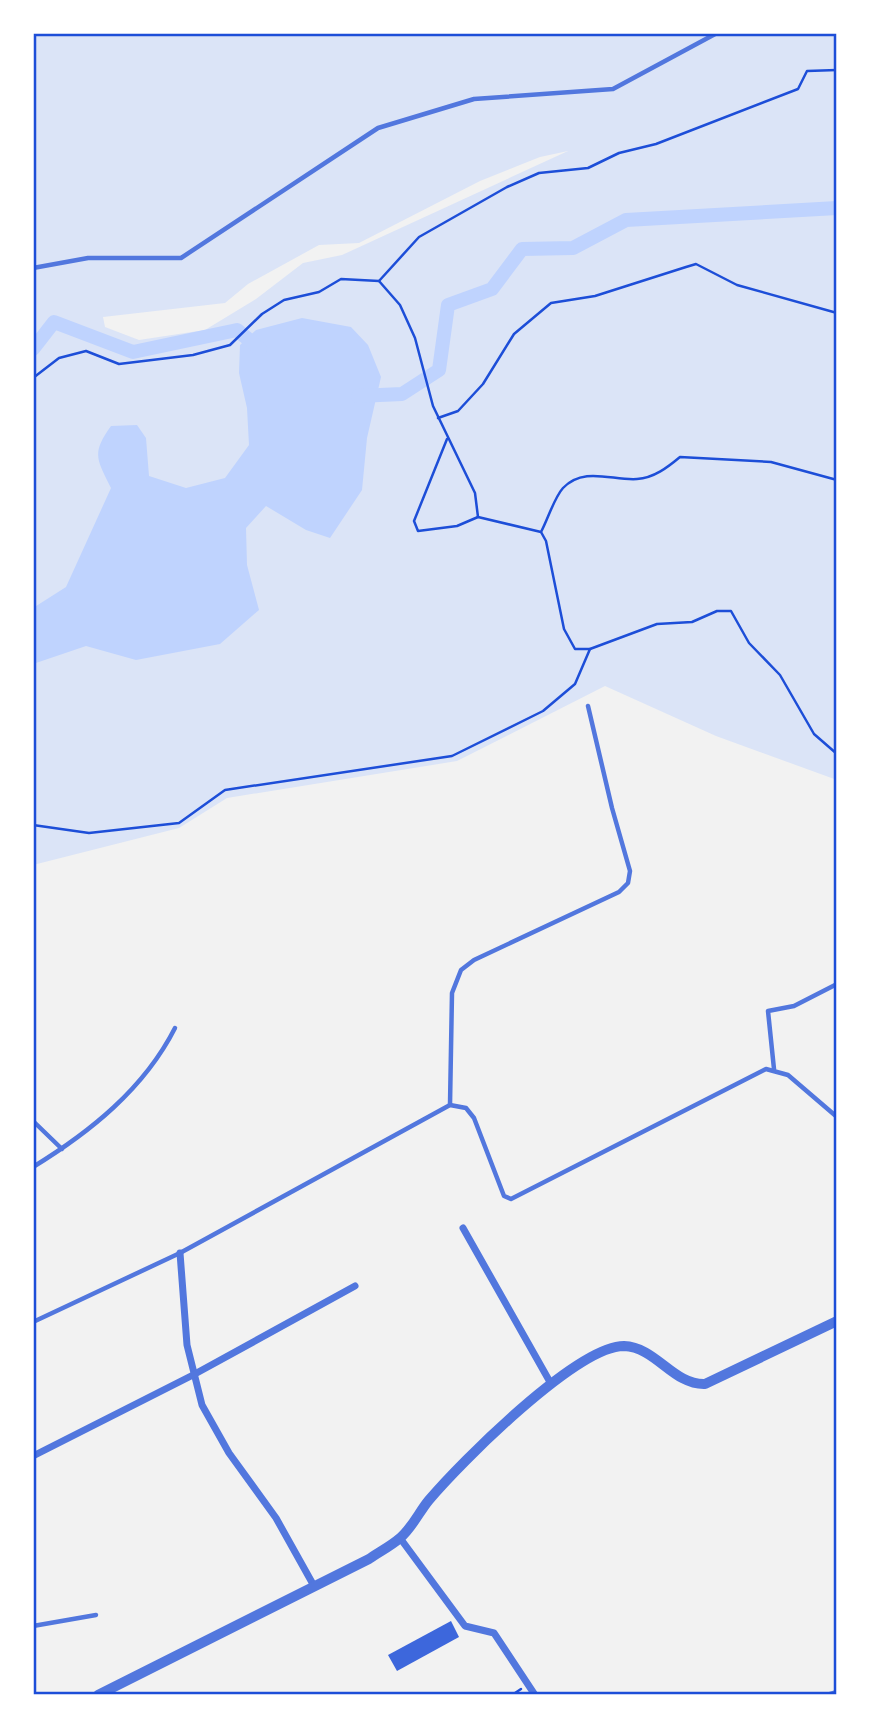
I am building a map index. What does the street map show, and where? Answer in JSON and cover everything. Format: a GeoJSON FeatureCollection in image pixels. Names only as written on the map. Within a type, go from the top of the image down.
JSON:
{"type":"FeatureCollection","features":[{"type":"Feature","properties":{"kind":"street"},"geometry":{"type":"LineString","coordinates":[[463,1228],[550,1382]]}},
{"type":"Feature","properties":{"kind":"street"},"geometry":{"type":"LineString","coordinates":[[180,1253],[187,1345],[202,1405],[229,1453],[276,1518],[314,1586]]}},
{"type":"Feature","properties":{"kind":"street"},"geometry":{"type":"LineString","coordinates":[[33,1456],[193,1375],[355,1286]]}},
{"type":"Feature","properties":{"kind":"street"},"geometry":{"type":"LineString","coordinates":[[98,1695],[369,1559],[400,1538],[458,1468],[550,1382],[606,1349],[624,1346],[642,1350],[683,1379],[705,1384],[837,1321]]}},
{"type":"Feature","properties":{"kind":"street"},"geometry":{"type":"LineString","coordinates":[[400,1538],[465,1626],[494,1633],[535,1695]]}},
{"type":"Feature","properties":{"kind":"lane"},"geometry":{"type":"LineString","coordinates":[[33,268],[88,258],[181,258],[378,128],[474,99],[612,89],[717,33]]}},
{"type":"Feature","properties":{"kind":"lane"},"geometry":{"type":"LineString","coordinates":[[450,1105],[452,993],[461,970],[474,960],[619,892],[628,883],[630,871],[589,706]]}},
{"type":"Feature","properties":{"kind":"lane"},"geometry":{"type":"LineString","coordinates":[[774,1069],[768,1011],[794,1006],[837,984]]}},
{"type":"Feature","properties":{"kind":"lane"},"geometry":{"type":"LineString","coordinates":[[33,1167],[92,1129],[125,1097],[163,1051],[175,1028]]}},
{"type":"Feature","properties":{"kind":"lane"},"geometry":{"type":"LineString","coordinates":[[33,1322],[180,1253],[450,1105],[466,1108],[474,1118],[504,1196],[511,1199],[766,1069],[774,1069],[788,1075],[837,1117]]}},
{"type":"Feature","properties":{"kind":"lane"},"geometry":{"type":"LineString","coordinates":[[33,1121],[62,1149]]}},
{"type":"Feature","properties":{"kind":"lane"},"geometry":{"type":"LineString","coordinates":[[33,1626],[96,1615]]}},
{"type":"Feature","properties":{"kind":"lane"},"geometry":{"type":"LineString","coordinates":[[827,1695],[837,1692]]}},
{"type":"Feature","properties":{"kind":"path"},"geometry":{"type":"LineString","coordinates":[[379,281],[419,237],[507,187],[539,173],[588,168],[619,153],[656,144],[798,89],[807,71],[837,70]]}},
{"type":"Feature","properties":{"kind":"path"},"geometry":{"type":"LineString","coordinates":[[438,418],[458,411],[483,384],[514,334],[551,303],[595,296],[696,264],[737,285],[837,313]]}},
{"type":"Feature","properties":{"kind":"path"},"geometry":{"type":"LineString","coordinates":[[33,379],[59,358],[86,351],[119,365],[193,355],[230,345],[262,314],[284,300],[319,292],[341,279],[379,281],[400,305],[415,338],[438,418],[475,493],[478,517]]}},
{"type":"Feature","properties":{"kind":"path"},"geometry":{"type":"LineString","coordinates":[[447,439],[414,520],[418,531],[457,526],[478,517],[541,532],[546,541],[564,629],[575,649],[590,649],[657,624],[692,622],[717,611],[731,611],[749,643],[780,675],[814,734],[837,754]]}},
{"type":"Feature","properties":{"kind":"path"},"geometry":{"type":"LineString","coordinates":[[541,532],[563,488],[576,480],[603,474],[637,479],[664,471],[680,457],[771,462],[837,480]]}},
{"type":"Feature","properties":{"kind":"path"},"geometry":{"type":"LineString","coordinates":[[33,825],[89,833],[179,823],[225,790],[452,756],[542,711],[575,684],[590,649]]}},
{"type":"Feature","properties":{"kind":"shaded area"},"geometry":{"type":"Polygon","coordinates":[[[33,33],[837,33],[837,780],[716,736],[605,686],[457,761],[227,798],[179,828],[33,865],[33,33]],[[568,151],[540,157],[480,181],[359,243],[319,245],[248,284],[225,303],[103,317],[105,327],[139,340],[205,330],[256,299],[303,263],[342,255],[568,151]]]}},
{"type":"Feature","properties":{"kind":"water"},"geometry":{"type":"Polygon","coordinates":[[[302,318],[351,327],[368,345],[381,377],[367,438],[362,490],[330,538],[306,530],[266,506],[246,528],[247,565],[259,610],[220,644],[136,660],[86,646],[33,664],[33,608],[66,587],[111,488],[98,457],[101,443],[111,426],[137,425],[146,438],[149,476],[186,488],[225,478],[249,445],[247,408],[239,373],[240,345],[256,330],[302,318]]]}},
{"type":"Feature","properties":{"kind":"building"},"geometry":{"type":"Polygon","coordinates":[[[451,1621],[459,1637],[397,1671],[388,1655],[451,1621]]]}},
{"type":"Feature","properties":{"kind":"waterway"},"geometry":{"type":"LineString","coordinates":[[358,396],[402,394],[439,370],[448,305],[492,289],[522,249],[573,248],[626,220],[837,208]]}},
{"type":"Feature","properties":{"kind":"waterway"},"geometry":{"type":"LineString","coordinates":[[33,349],[54,322],[133,352],[237,330],[260,349]]}}]}
